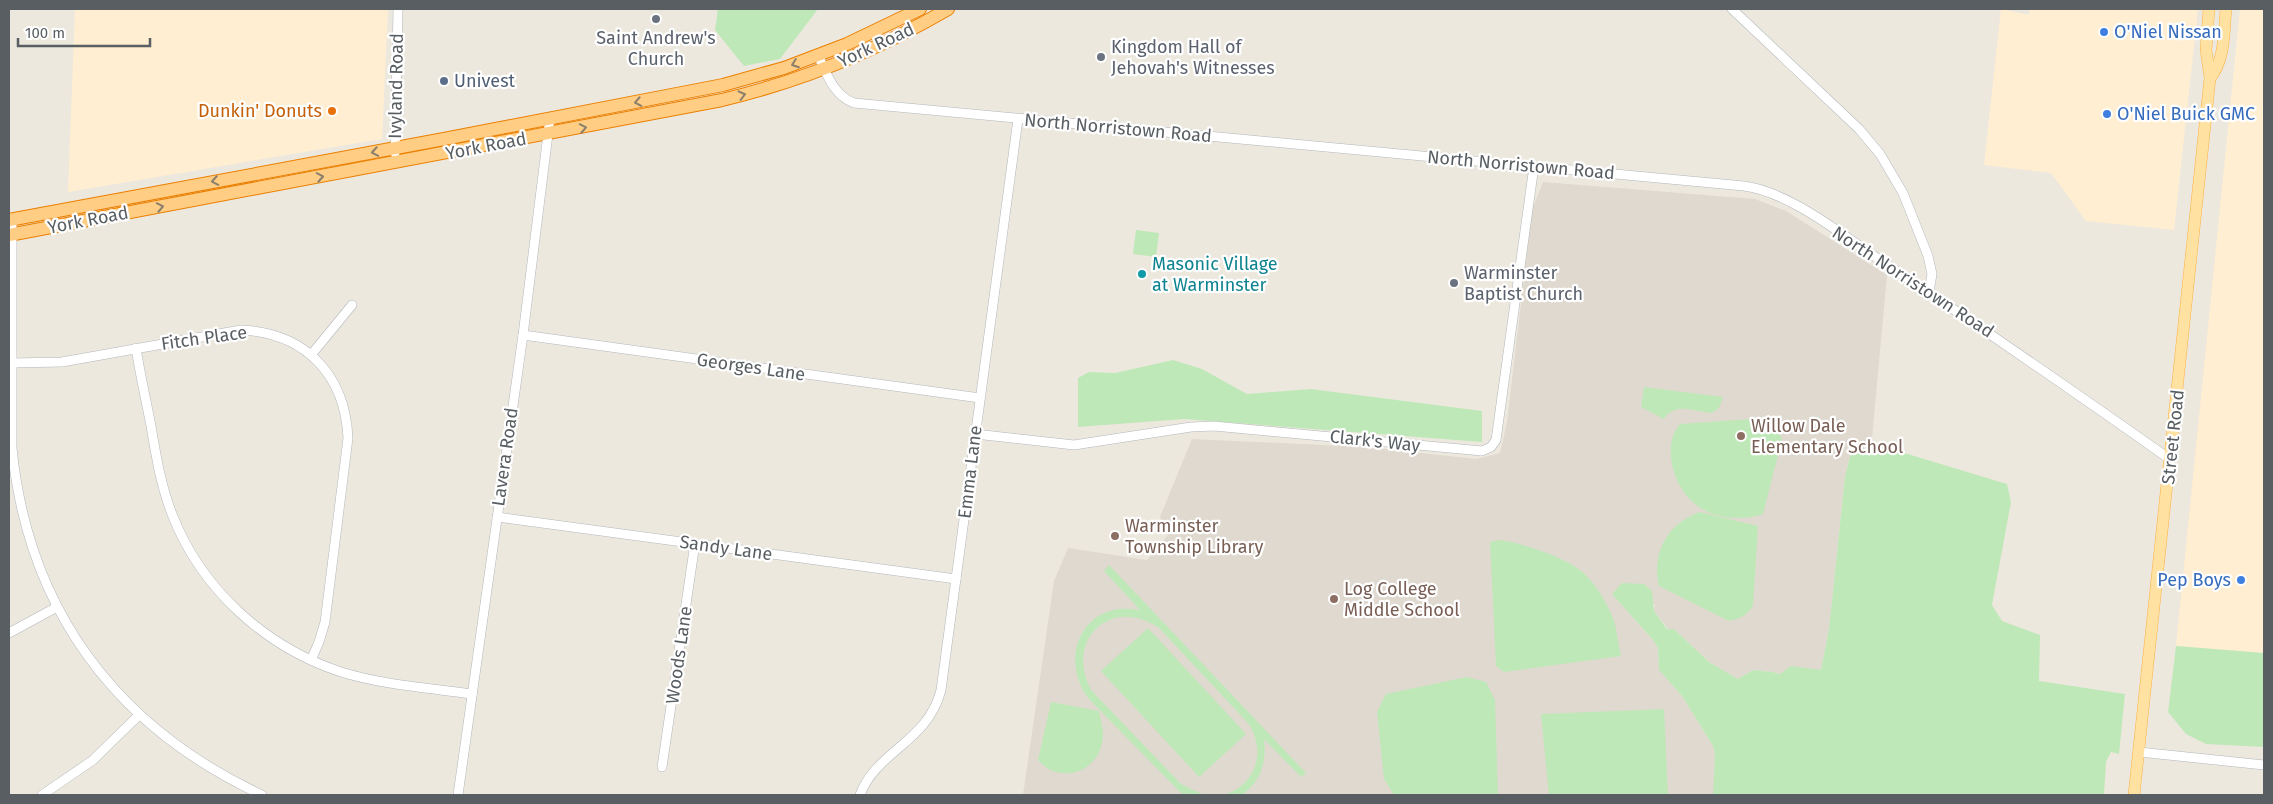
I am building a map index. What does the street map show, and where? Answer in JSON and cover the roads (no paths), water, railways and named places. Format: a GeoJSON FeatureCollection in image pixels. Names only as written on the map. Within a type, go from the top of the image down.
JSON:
{"type":"FeatureCollection","features":[{"type":"Feature","properties":{"kind":"highway","name":"York Road"},"geometry":{"type":"LineString","coordinates":[[10,220],[395,149],[723,85],[784,68],[818,55],[865,36],[920,9]]}},
{"type":"Feature","properties":{"kind":"highway","name":"York Road"},"geometry":{"type":"LineString","coordinates":[[10,235],[722,100],[758,91],[824,68],[896,37],[948,9]]}},
{"type":"Feature","properties":{"kind":"main road","name":"Street Road"},"geometry":{"type":"LineString","coordinates":[[2134,795],[2210,78],[2206,50],[2209,9]]}},
{"type":"Feature","properties":{"kind":"main road","name":"Street Road"},"geometry":{"type":"LineString","coordinates":[[2210,78],[2216,71],[2223,48],[2226,9]]}},
{"type":"Feature","properties":{"kind":"street","name":"Ivyland Road"},"geometry":{"type":"LineString","coordinates":[[395,162],[398,9]]}},
{"type":"Feature","properties":{"kind":"street"},"geometry":{"type":"LineString","coordinates":[[1732,9],[1859,129],[1880,154],[1903,193],[1928,256],[1932,274],[1929,292]]}},
{"type":"Feature","properties":{"kind":"street","name":"North Norristown Road"},"geometry":{"type":"LineString","coordinates":[[818,55],[839,95],[854,104],[1534,166],[1744,186],[1768,191],[1804,211],[1929,292],[2171,460]]}},
{"type":"Feature","properties":{"kind":"street","name":"Lavera Road"},"geometry":{"type":"LineString","coordinates":[[458,795],[523,335],[550,118]]}},
{"type":"Feature","properties":{"kind":"street","name":"Emma Lane"},"geometry":{"type":"LineString","coordinates":[[860,795],[875,770],[927,723],[935,710],[941,690],[1018,119]]}},
{"type":"Feature","properties":{"kind":"street","name":"Clark's Way"},"geometry":{"type":"LineString","coordinates":[[975,434],[1074,445],[1191,427],[1214,426],[1445,448],[1488,450],[1496,440],[1534,166]]}},
{"type":"Feature","properties":{"kind":"street"},"geometry":{"type":"LineString","coordinates":[[10,220],[12,448],[19,502],[29,542],[40,571],[57,607],[88,657],[139,715],[168,740],[202,764],[262,795]]}},
{"type":"Feature","properties":{"kind":"street"},"geometry":{"type":"LineString","coordinates":[[311,355],[352,305]]}},
{"type":"Feature","properties":{"kind":"street","name":"Fitch Place"},"geometry":{"type":"LineString","coordinates":[[12,363],[62,362],[224,332],[251,330],[281,338],[311,355],[324,368],[339,393],[348,423],[348,438],[325,622],[320,642],[311,660]]}},
{"type":"Feature","properties":{"kind":"street","name":"Georges Lane"},"geometry":{"type":"LineString","coordinates":[[523,335],[980,398]]}},
{"type":"Feature","properties":{"kind":"street"},"geometry":{"type":"LineString","coordinates":[[136,348],[163,487],[176,523],[192,554],[217,589],[240,614],[272,638],[311,660],[360,677],[472,694]]}},
{"type":"Feature","properties":{"kind":"street","name":"Sandy Lane"},"geometry":{"type":"LineString","coordinates":[[497,517],[956,579]]}},
{"type":"Feature","properties":{"kind":"street","name":"Woods Lane"},"geometry":{"type":"LineString","coordinates":[[662,767],[695,543]]}},
{"type":"Feature","properties":{"kind":"street"},"geometry":{"type":"LineString","coordinates":[[9,633],[57,607]]}},
{"type":"Feature","properties":{"kind":"street"},"geometry":{"type":"LineString","coordinates":[[42,795],[86,766],[139,715]]}},
{"type":"Feature","properties":{"kind":"street"},"geometry":{"type":"LineString","coordinates":[[2139,752],[2264,765]]}},
{"type":"Feature","properties":{"kind":"place","name":"Saint Andrew's Church"},"geometry":{"type":"Point","coordinates":[656,19]}},
{"type":"Feature","properties":{"kind":"place","name":"O'Niel Nissan"},"geometry":{"type":"Point","coordinates":[2104,32]}},
{"type":"Feature","properties":{"kind":"place","name":"Kingdom Hall of Jehovah's Witnesses"},"geometry":{"type":"Point","coordinates":[1101,57]}},
{"type":"Feature","properties":{"kind":"place","name":"Univest"},"geometry":{"type":"Point","coordinates":[444,81]}},
{"type":"Feature","properties":{"kind":"place","name":"Dunkin' Donuts"},"geometry":{"type":"Point","coordinates":[332,111]}},
{"type":"Feature","properties":{"kind":"place","name":"O'Niel Buick GMC"},"geometry":{"type":"Point","coordinates":[2107,114]}},
{"type":"Feature","properties":{"kind":"place","name":"Masonic Village at Warminster"},"geometry":{"type":"Point","coordinates":[1142,274]}},
{"type":"Feature","properties":{"kind":"place","name":"Warminster Baptist Church"},"geometry":{"type":"Point","coordinates":[1454,283]}},
{"type":"Feature","properties":{"kind":"place","name":"Willow Dale Elementary School"},"geometry":{"type":"Point","coordinates":[1741,436]}},
{"type":"Feature","properties":{"kind":"place","name":"Warminster Township Library"},"geometry":{"type":"Point","coordinates":[1115,536]}},
{"type":"Feature","properties":{"kind":"place","name":"Pep Boys"},"geometry":{"type":"Point","coordinates":[2241,580]}},
{"type":"Feature","properties":{"kind":"place","name":"Log College Middle School"},"geometry":{"type":"Point","coordinates":[1334,599]}}]}
